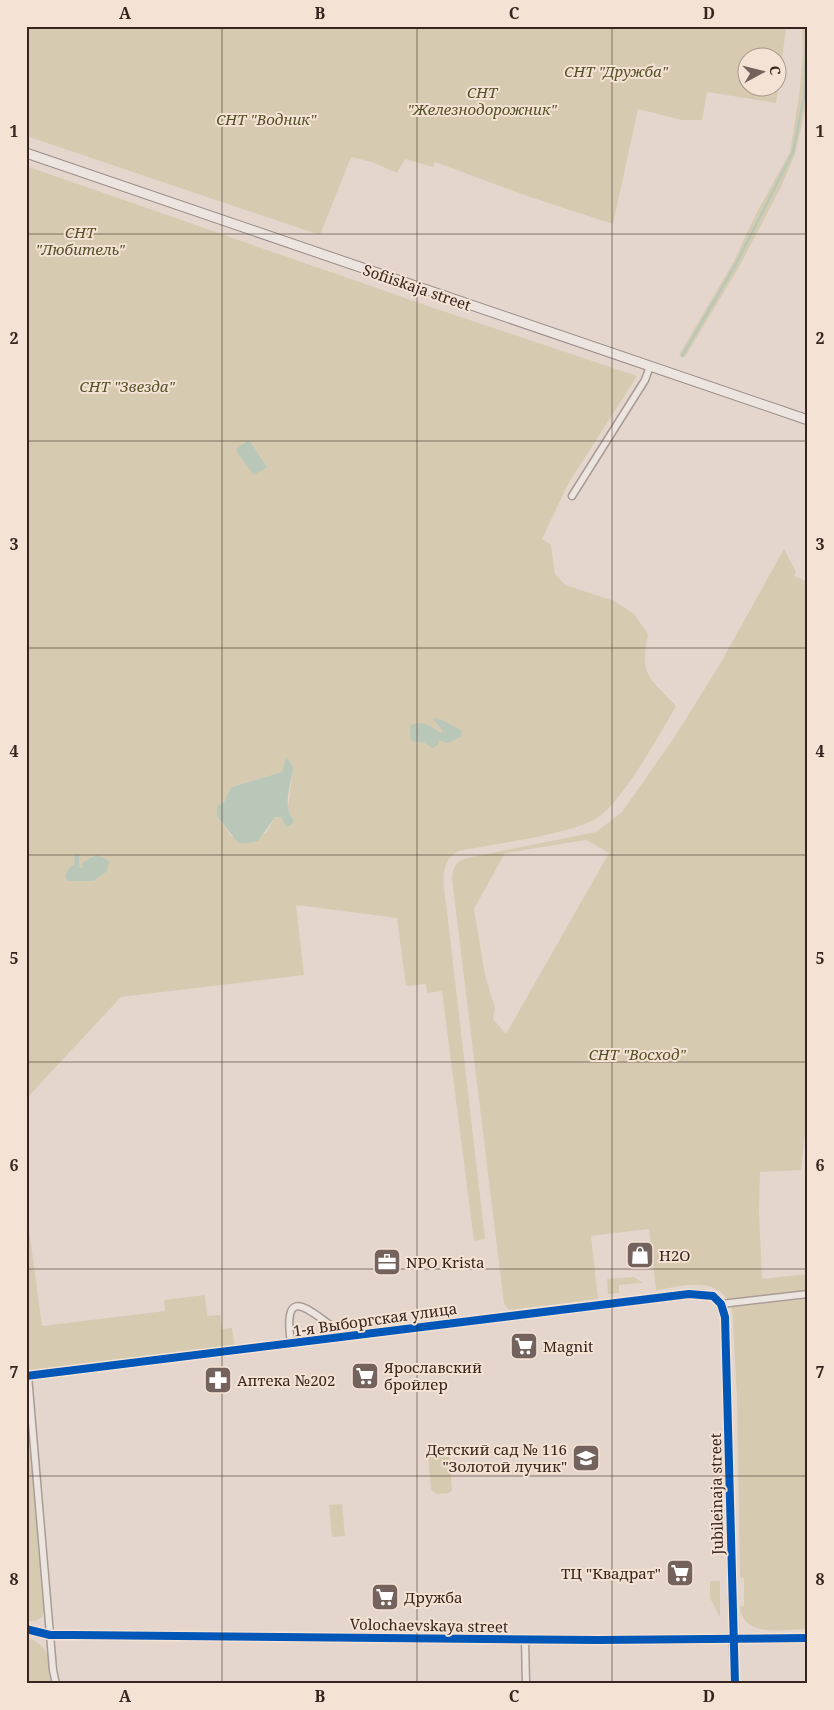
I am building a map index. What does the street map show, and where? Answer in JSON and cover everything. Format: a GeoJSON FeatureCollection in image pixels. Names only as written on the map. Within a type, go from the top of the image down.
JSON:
{"type":"FeatureCollection","features":[{"type":"Feature","properties":{"kind":"main road","name":"Sofiiskaja street"},"geometry":{"type":"LineString","coordinates":[[26,153],[808,420]]}},
{"type":"Feature","properties":{"kind":"street"},"geometry":{"type":"LineString","coordinates":[[572,496],[645,380],[650,366]]}},
{"type":"Feature","properties":{"kind":"street","name":"1-я Выборгская улица"},"geometry":{"type":"LineString","coordinates":[[27,1376],[695,1294],[709,1294],[721,1304]]}},
{"type":"Feature","properties":{"kind":"street"},"geometry":{"type":"LineString","coordinates":[[721,1304],[808,1294]]}},
{"type":"Feature","properties":{"kind":"street","name":"Jubileinaja street"},"geometry":{"type":"LineString","coordinates":[[721,1304],[726,1326],[735,1684]]}},
{"type":"Feature","properties":{"kind":"street"},"geometry":{"type":"LineString","coordinates":[[291,1344],[289,1316],[291,1311],[300,1307],[309,1308],[339,1331],[356,1335]]}},
{"type":"Feature","properties":{"kind":"street"},"geometry":{"type":"LineString","coordinates":[[27,1376],[56,1684]]}},
{"type":"Feature","properties":{"kind":"street","name":"Volochaevskaya street"},"geometry":{"type":"LineString","coordinates":[[26,1629],[50,1635],[525,1639],[808,1638]]}},
{"type":"Feature","properties":{"kind":"street"},"geometry":{"type":"LineString","coordinates":[[525,1639],[526,1684]]}},
{"type":"Feature","properties":{"kind":"green space"},"geometry":{"type":"Polygon","coordinates":[[[26,26],[785,26],[783,48],[736,48],[736,97],[707,92],[702,120],[682,120],[638,109],[613,224],[530,197],[435,162],[433,167],[405,159],[397,173],[372,162],[351,157],[320,235],[26,136],[26,26]]]}},
{"type":"Feature","properties":{"kind":"green space"},"geometry":{"type":"Polygon","coordinates":[[[802,26],[808,26],[808,98],[795,154],[781,187],[739,267],[685,357],[679,355],[734,261],[755,216],[790,152],[799,96],[803,53],[802,26]]]}},
{"type":"Feature","properties":{"kind":"green space"},"geometry":{"type":"Polygon","coordinates":[[[745,98],[777,98],[776,103],[745,98]]]}},
{"type":"Feature","properties":{"kind":"green space"},"geometry":{"type":"Polygon","coordinates":[[[26,166],[431,307],[637,376],[568,484],[542,539],[551,545],[555,574],[565,585],[614,601],[634,614],[648,634],[645,659],[648,675],[676,706],[631,780],[610,807],[600,816],[572,828],[554,833],[459,851],[447,862],[445,869],[445,895],[485,1239],[474,1241],[442,991],[427,993],[426,984],[406,986],[397,918],[296,905],[304,975],[121,997],[26,1099],[26,166]],[[286,758],[282,772],[231,787],[224,802],[217,806],[221,822],[232,837],[266,833],[275,817],[281,817],[283,820],[290,816],[288,807],[293,767],[286,758]],[[92,859],[86,860],[82,868],[78,867],[74,861],[74,866],[65,876],[67,881],[94,881],[102,875],[92,859]]]}},
{"type":"Feature","properties":{"kind":"green space","name":"СНТ \"Восход\""},"geometry":{"type":"Polygon","coordinates":[[[784,549],[796,572],[794,576],[808,582],[808,1125],[806,1125],[801,1170],[760,1172],[759,1212],[762,1279],[808,1274],[808,1291],[727,1299],[713,1287],[704,1285],[684,1285],[656,1290],[649,1229],[591,1236],[598,1299],[509,1310],[504,1304],[452,879],[454,868],[457,863],[467,858],[596,832],[622,812],[674,738],[720,664],[784,549]],[[586,840],[505,853],[474,909],[485,975],[495,1008],[493,1019],[506,1034],[609,853],[586,840]]]}},
{"type":"Feature","properties":{"kind":"green space"},"geometry":{"type":"Polygon","coordinates":[[[26,1207],[42,1326],[165,1311],[164,1300],[205,1295],[207,1316],[220,1315],[222,1329],[232,1328],[235,1348],[79,1367],[26,1371],[26,1207]]]}},
{"type":"Feature","properties":{"kind":"green space"},"geometry":{"type":"Polygon","coordinates":[[[634,1277],[643,1283],[619,1285],[619,1293],[608,1294],[607,1279],[634,1277]]]}},
{"type":"Feature","properties":{"kind":"green space"},"geometry":{"type":"Polygon","coordinates":[[[808,1299],[808,1629],[766,1630],[748,1624],[740,1606],[744,1606],[744,1578],[740,1578],[737,1397],[732,1307],[808,1299]]]}},
{"type":"Feature","properties":{"kind":"green space"},"geometry":{"type":"Polygon","coordinates":[[[26,1392],[45,1606],[42,1617],[35,1621],[26,1621],[26,1392]]]}},
{"type":"Feature","properties":{"kind":"green space"},"geometry":{"type":"Polygon","coordinates":[[[444,1447],[449,1451],[452,1490],[449,1493],[436,1494],[431,1489],[428,1453],[432,1448],[444,1447]]]}},
{"type":"Feature","properties":{"kind":"green space"},"geometry":{"type":"Polygon","coordinates":[[[342,1504],[345,1536],[332,1537],[329,1505],[342,1504]]]}},
{"type":"Feature","properties":{"kind":"green space"},"geometry":{"type":"Polygon","coordinates":[[[710,1581],[720,1581],[720,1617],[710,1598],[710,1581]]]}},
{"type":"Feature","properties":{"kind":"green space"},"geometry":{"type":"Polygon","coordinates":[[[26,1637],[41,1645],[45,1650],[53,1684],[26,1684],[26,1637]]]}},
{"type":"Feature","properties":{"kind":"shaded area"},"geometry":{"type":"Polygon","coordinates":[[[249,440],[267,467],[254,475],[236,449],[249,440]]]}},
{"type":"Feature","properties":{"kind":"shaded area"},"geometry":{"type":"Polygon","coordinates":[[[432,718],[440,719],[462,731],[461,737],[447,743],[439,740],[438,745],[432,748],[425,743],[412,741],[410,735],[411,725],[426,724],[441,733],[443,731],[432,718]]]}},
{"type":"Feature","properties":{"kind":"shaded area"},"geometry":{"type":"Polygon","coordinates":[[[286,757],[293,767],[288,795],[288,808],[294,820],[291,825],[286,827],[281,817],[275,817],[258,841],[238,843],[217,816],[217,806],[224,802],[231,787],[282,772],[286,757]]]}},
{"type":"Feature","properties":{"kind":"shaded area"},"geometry":{"type":"Polygon","coordinates":[[[79,854],[79,867],[82,868],[83,862],[97,855],[109,861],[107,871],[94,881],[67,881],[65,876],[69,868],[74,865],[75,855],[79,854]]]}},
{"type":"Feature","properties":{"kind":"waterway"},"geometry":{"type":"LineString","coordinates":[[682,356],[736,264],[793,152],[804,97],[807,26]]}},
{"type":"Feature","properties":{"kind":"cycle path"},"geometry":{"type":"LineString","coordinates":[[26,1376],[689,1294],[713,1296],[721,1304],[725,1317],[735,1684]]}},
{"type":"Feature","properties":{"kind":"cycle path"},"geometry":{"type":"LineString","coordinates":[[26,1629],[50,1635],[598,1640],[808,1638]]}},
{"type":"Feature","properties":{"kind":"place","name":"H2O"},"geometry":{"type":"Point","coordinates":[640,1255]}},
{"type":"Feature","properties":{"kind":"place","name":"NPO Krista"},"geometry":{"type":"Point","coordinates":[387,1262]}},
{"type":"Feature","properties":{"kind":"place","name":"Magnit"},"geometry":{"type":"Point","coordinates":[524,1346]}},
{"type":"Feature","properties":{"kind":"place","name":"Ярославский бройлер"},"geometry":{"type":"Point","coordinates":[365,1376]}},
{"type":"Feature","properties":{"kind":"place","name":"Аптека №202"},"geometry":{"type":"Point","coordinates":[218,1380]}},
{"type":"Feature","properties":{"kind":"place","name":"Детский сад № 116 \"Золотой лучик\""},"geometry":{"type":"Point","coordinates":[586,1458]}},
{"type":"Feature","properties":{"kind":"place","name":"ТЦ \"Квадрат\""},"geometry":{"type":"Point","coordinates":[680,1573]}},
{"type":"Feature","properties":{"kind":"place","name":"Дружба"},"geometry":{"type":"Point","coordinates":[385,1597]}},
{"type":"Feature","properties":{"kind":"park label","name":"СНТ \"Дружба\""},"geometry":{"type":"Point","coordinates":[616,71]}},
{"type":"Feature","properties":{"kind":"park label","name":"СНТ \"Железнодорожник\""},"geometry":{"type":"Point","coordinates":[482,100]}},
{"type":"Feature","properties":{"kind":"park label","name":"СНТ \"Водник\""},"geometry":{"type":"Point","coordinates":[266,119]}},
{"type":"Feature","properties":{"kind":"park label","name":"СНТ \"Любитель\""},"geometry":{"type":"Point","coordinates":[80,240]}},
{"type":"Feature","properties":{"kind":"park label","name":"СНТ \"Звезда\""},"geometry":{"type":"Point","coordinates":[127,386]}}]}
